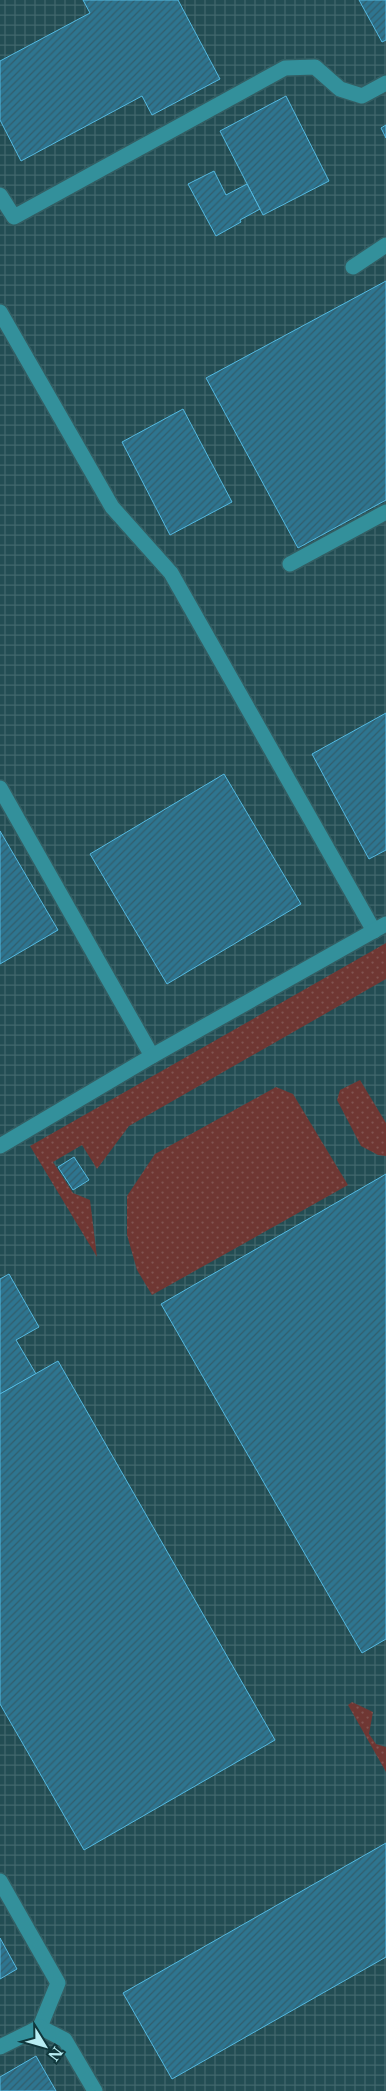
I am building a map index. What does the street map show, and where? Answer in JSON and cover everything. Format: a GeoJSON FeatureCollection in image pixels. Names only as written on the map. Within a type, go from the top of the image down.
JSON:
{"type":"FeatureCollection","features":[{"type":"Feature","properties":{"kind":"lane"},"geometry":{"type":"LineString","coordinates":[[0,195],[14,217],[285,68],[315,67],[340,89],[362,96],[386,83]]}},
{"type":"Feature","properties":{"kind":"lane"},"geometry":{"type":"LineString","coordinates":[[353,267],[386,245]]}},
{"type":"Feature","properties":{"kind":"lane"},"geometry":{"type":"LineString","coordinates":[[0,312],[112,507],[171,573],[380,928],[152,1056],[0,1146]]}},
{"type":"Feature","properties":{"kind":"lane"},"geometry":{"type":"LineString","coordinates":[[290,564],[386,512]]}},
{"type":"Feature","properties":{"kind":"lane"},"geometry":{"type":"LineString","coordinates":[[0,788],[152,1056]]}},
{"type":"Feature","properties":{"kind":"lane"},"geometry":{"type":"LineString","coordinates":[[0,1881],[58,1983],[40,2027],[0,2047]]}},
{"type":"Feature","properties":{"kind":"lane"},"geometry":{"type":"LineString","coordinates":[[40,2027],[65,2040],[95,2091]]}},
{"type":"Feature","properties":{"kind":"shaded area"},"geometry":{"type":"Polygon","coordinates":[[[0,0],[386,0],[386,2091],[0,2091],[0,0]]]}},
{"type":"Feature","properties":{"kind":"shaded area"},"geometry":{"type":"Polygon","coordinates":[[[386,943],[386,979],[129,1126],[97,1169],[82,1145],[53,1162],[73,1193],[90,1200],[97,1257],[30,1146],[386,943]]]}},
{"type":"Feature","properties":{"kind":"shaded area"},"geometry":{"type":"Polygon","coordinates":[[[360,1080],[386,1123],[386,1156],[378,1155],[361,1146],[337,1100],[340,1090],[360,1080]]]}},
{"type":"Feature","properties":{"kind":"shaded area"},"geometry":{"type":"Polygon","coordinates":[[[276,1087],[293,1094],[348,1185],[152,1295],[137,1270],[127,1235],[127,1196],[155,1154],[276,1087]]]}},
{"type":"Feature","properties":{"kind":"shaded area"},"geometry":{"type":"Polygon","coordinates":[[[352,1702],[373,1712],[369,1734],[376,1744],[386,1747],[386,1772],[348,1705],[352,1702]]]}},
{"type":"Feature","properties":{"kind":"building"},"geometry":{"type":"Polygon","coordinates":[[[83,0],[178,0],[220,79],[152,115],[142,96],[21,161],[0,120],[0,61],[90,13],[83,0]]]}},
{"type":"Feature","properties":{"kind":"building"},"geometry":{"type":"Polygon","coordinates":[[[359,0],[386,0],[386,40],[382,42],[359,0]]]}},
{"type":"Feature","properties":{"kind":"building"},"geometry":{"type":"Polygon","coordinates":[[[286,96],[329,181],[263,215],[220,131],[286,96]]]}},
{"type":"Feature","properties":{"kind":"building"},"geometry":{"type":"Polygon","coordinates":[[[386,125],[386,138],[381,128],[386,125]]]}},
{"type":"Feature","properties":{"kind":"building"},"geometry":{"type":"Polygon","coordinates":[[[214,171],[226,195],[247,184],[260,209],[216,236],[188,184],[214,171]]]}},
{"type":"Feature","properties":{"kind":"building"},"geometry":{"type":"Polygon","coordinates":[[[386,281],[386,500],[298,548],[206,378],[386,281]]]}},
{"type":"Feature","properties":{"kind":"building"},"geometry":{"type":"Polygon","coordinates":[[[183,409],[232,502],[170,535],[122,442],[183,409]]]}},
{"type":"Feature","properties":{"kind":"building"},"geometry":{"type":"Polygon","coordinates":[[[386,713],[386,850],[369,859],[312,754],[386,713]]]}},
{"type":"Feature","properties":{"kind":"building"},"geometry":{"type":"Polygon","coordinates":[[[224,774],[301,904],[167,984],[90,854],[224,774]]]}},
{"type":"Feature","properties":{"kind":"building"},"geometry":{"type":"Polygon","coordinates":[[[0,831],[58,930],[0,964],[0,831]]]}},
{"type":"Feature","properties":{"kind":"building"},"geometry":{"type":"Polygon","coordinates":[[[74,1157],[89,1180],[73,1190],[58,1167],[74,1157]]]}},
{"type":"Feature","properties":{"kind":"building"},"geometry":{"type":"Polygon","coordinates":[[[386,1174],[386,1639],[362,1653],[161,1304],[386,1174]]]}},
{"type":"Feature","properties":{"kind":"building"},"geometry":{"type":"Polygon","coordinates":[[[9,1274],[39,1327],[16,1340],[36,1374],[0,1394],[0,1279],[9,1274]]]}},
{"type":"Feature","properties":{"kind":"building"},"geometry":{"type":"Polygon","coordinates":[[[58,1361],[275,1740],[84,1850],[0,1704],[0,1394],[58,1361]]]}},
{"type":"Feature","properties":{"kind":"building"},"geometry":{"type":"Polygon","coordinates":[[[386,1843],[386,1957],[172,2079],[123,1993],[386,1843]]]}},
{"type":"Feature","properties":{"kind":"building"},"geometry":{"type":"Polygon","coordinates":[[[0,1938],[17,1969],[0,1979],[0,1938]]]}},
{"type":"Feature","properties":{"kind":"building"},"geometry":{"type":"Polygon","coordinates":[[[36,2056],[56,2091],[0,2091],[0,2077],[36,2056]]]}}]}
